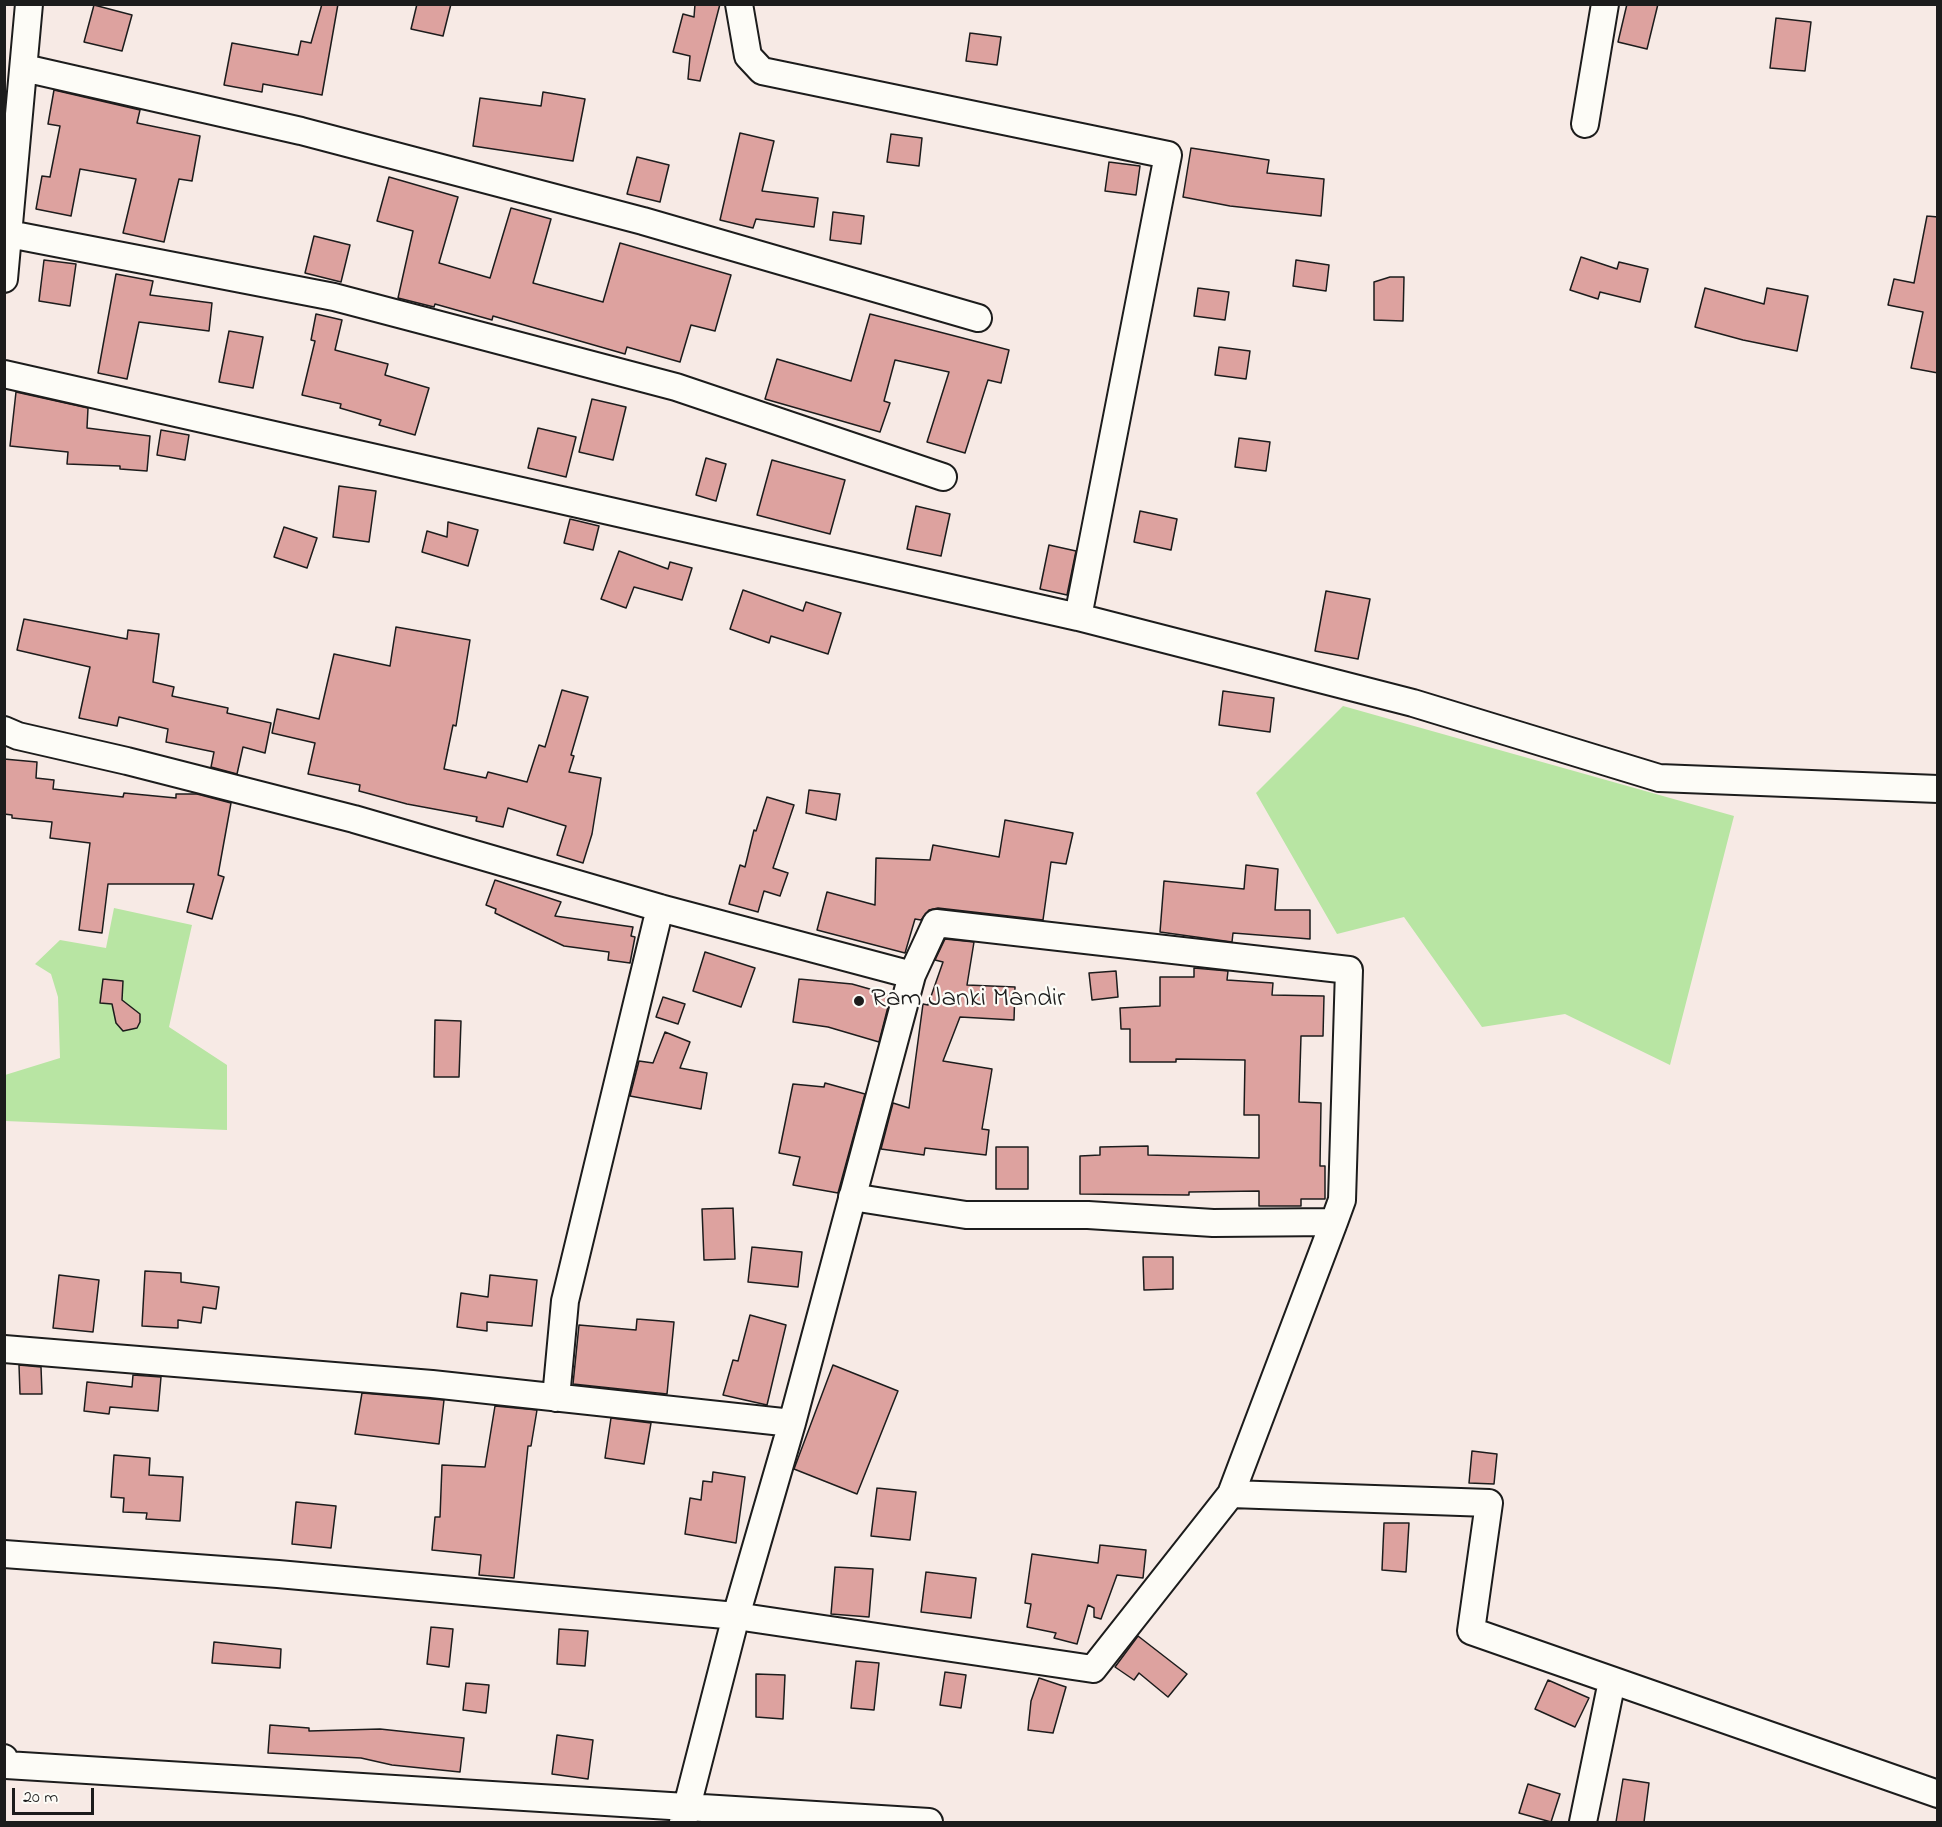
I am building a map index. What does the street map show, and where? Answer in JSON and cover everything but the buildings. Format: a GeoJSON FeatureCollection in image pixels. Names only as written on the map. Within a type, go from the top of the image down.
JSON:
{"type":"FeatureCollection","features":[{"type":"Feature","properties":{"kind":"street"},"geometry":{"type":"LineString","coordinates":[[4,279],[29,4]]}},
{"type":"Feature","properties":{"kind":"street"},"geometry":{"type":"LineString","coordinates":[[739,4],[748,56],[762,71],[1168,155],[1078,617]]}},
{"type":"Feature","properties":{"kind":"street"},"geometry":{"type":"LineString","coordinates":[[1585,124],[1605,4]]}},
{"type":"Feature","properties":{"kind":"street"},"geometry":{"type":"LineString","coordinates":[[24,68],[302,131],[643,220],[978,318]]}},
{"type":"Feature","properties":{"kind":"street"},"geometry":{"type":"LineString","coordinates":[[9,234],[334,297],[676,387],[943,477]]}},
{"type":"Feature","properties":{"kind":"street"},"geometry":{"type":"LineString","coordinates":[[4,374],[1078,617],[1413,703],[1659,778],[1938,789]]}},
{"type":"Feature","properties":{"kind":"street"},"geometry":{"type":"LineString","coordinates":[[4,730],[18,736],[127,761],[354,819],[660,908],[912,975]]}},
{"type":"Feature","properties":{"kind":"street"},"geometry":{"type":"LineString","coordinates":[[556,1398],[565,1301],[660,908]]}},
{"type":"Feature","properties":{"kind":"street"},"geometry":{"type":"LineString","coordinates":[[4,1554],[278,1574],[736,1616],[1093,1669],[1231,1494],[1334,1222],[1342,1200],[1349,970],[936,923],[912,975],[792,1423],[736,1616],[685,1815]]}},
{"type":"Feature","properties":{"kind":"street"},"geometry":{"type":"LineString","coordinates":[[852,1197],[966,1215],[1088,1215],[1213,1223],[1334,1222]]}},
{"type":"Feature","properties":{"kind":"street"},"geometry":{"type":"LineString","coordinates":[[4,1349],[420,1383],[792,1423]]}},
{"type":"Feature","properties":{"kind":"street"},"geometry":{"type":"LineString","coordinates":[[1231,1494],[1489,1503],[1471,1631],[1938,1794]]}},
{"type":"Feature","properties":{"kind":"street"},"geometry":{"type":"LineString","coordinates":[[1583,1822],[1612,1681]]}},
{"type":"Feature","properties":{"kind":"street"},"geometry":{"type":"LineString","coordinates":[[4,1758],[6,1765],[685,1815],[929,1822]]}},
{"type":"Feature","properties":{"kind":"green space"},"geometry":{"type":"Polygon","coordinates":[[[1343,706],[1734,816],[1670,1065],[1565,1014],[1482,1027],[1404,917],[1337,934],[1256,793],[1343,706]]]}},
{"type":"Feature","properties":{"kind":"green space"},"geometry":{"type":"Polygon","coordinates":[[[114,908],[192,925],[169,1027],[227,1065],[227,1130],[5,1121],[5,1075],[60,1058],[58,997],[51,974],[35,964],[60,940],[106,948],[114,908]]]}},
{"type":"Feature","properties":{"kind":"place","name":"Ram Janki Mandir"},"geometry":{"type":"Point","coordinates":[859,1001]}}]}
